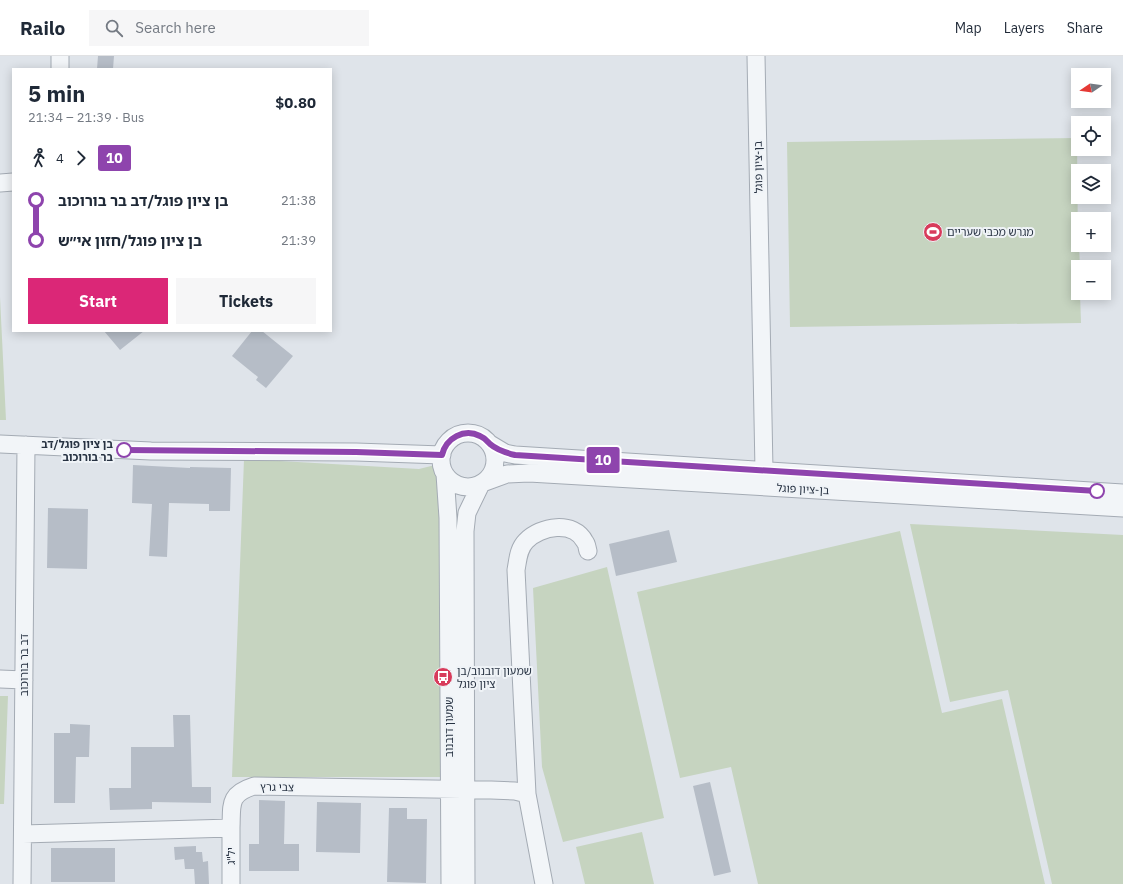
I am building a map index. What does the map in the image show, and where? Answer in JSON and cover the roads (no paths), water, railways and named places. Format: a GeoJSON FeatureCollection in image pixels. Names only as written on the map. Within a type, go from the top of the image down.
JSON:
{"type":"FeatureCollection","features":[{"type":"Feature","properties":{"kind":"street"},"geometry":{"type":"LineString","coordinates":[[60,56],[60,68]]}},
{"type":"Feature","properties":{"kind":"street","name":"בן-ציון פוגל"},"geometry":{"type":"LineString","coordinates":[[756,56],[764,470]]}},
{"type":"Feature","properties":{"kind":"street"},"geometry":{"type":"LineString","coordinates":[[0,183],[12,182]]}},
{"type":"Feature","properties":{"kind":"street"},"geometry":{"type":"LineString","coordinates":[[471,433],[480,436],[490,444],[495,454],[495,464],[492,474],[483,483],[468,488],[458,486],[450,481],[441,465],[442,455],[447,443],[454,437],[471,433]]}},
{"type":"Feature","properties":{"kind":"street"},"geometry":{"type":"LineString","coordinates":[[0,444],[151,451],[356,452],[442,455]]}},
{"type":"Feature","properties":{"kind":"street","name":"בן-ציון פוגל"},"geometry":{"type":"LineString","coordinates":[[490,444],[515,455],[1123,493]]}},
{"type":"Feature","properties":{"kind":"street","name":"דב בר בורוכוב"},"geometry":{"type":"LineString","coordinates":[[22,884],[26,445]]}},
{"type":"Feature","properties":{"kind":"street","name":"בן-ציון פוגל"},"geometry":{"type":"LineString","coordinates":[[483,483],[507,474],[529,473],[1123,508]]}},
{"type":"Feature","properties":{"kind":"street","name":"שמעון דובנוב"},"geometry":{"type":"LineString","coordinates":[[445,474],[448,518],[450,884]]}},
{"type":"Feature","properties":{"kind":"street","name":"שמעון דובנוב"},"geometry":{"type":"LineString","coordinates":[[466,884],[465,531],[467,513],[483,483]]}},
{"type":"Feature","properties":{"kind":"street"},"geometry":{"type":"LineString","coordinates":[[544,884],[527,794],[516,570],[518,553],[525,542],[535,534],[549,528],[564,528],[576,533],[585,541],[588,551]]}},
{"type":"Feature","properties":{"kind":"street"},"geometry":{"type":"LineString","coordinates":[[0,679],[24,680]]}},
{"type":"Feature","properties":{"kind":"street","name":"צבי גרץ"},"geometry":{"type":"LineString","coordinates":[[231,828],[235,796],[242,790],[254,786],[502,790],[527,794]]}},
{"type":"Feature","properties":{"kind":"street"},"geometry":{"type":"LineString","coordinates":[[23,834],[231,828]]}},
{"type":"Feature","properties":{"kind":"street","name":"יל\"ג"},"geometry":{"type":"LineString","coordinates":[[231,828],[231,884]]}},
{"type":"Feature","properties":{"kind":"place","name":"מגרש מכבי שעריים"},"geometry":{"type":"Point","coordinates":[933,232]}},
{"type":"Feature","properties":{"kind":"place","name":"בן ציון פוגל/דב בר בורוכוב"},"geometry":{"type":"Point","coordinates":[124,450]}},
{"type":"Feature","properties":{"kind":"place","name":"שמעון דובנוב/בן ציון פוגל"},"geometry":{"type":"Point","coordinates":[443,677]}}]}
